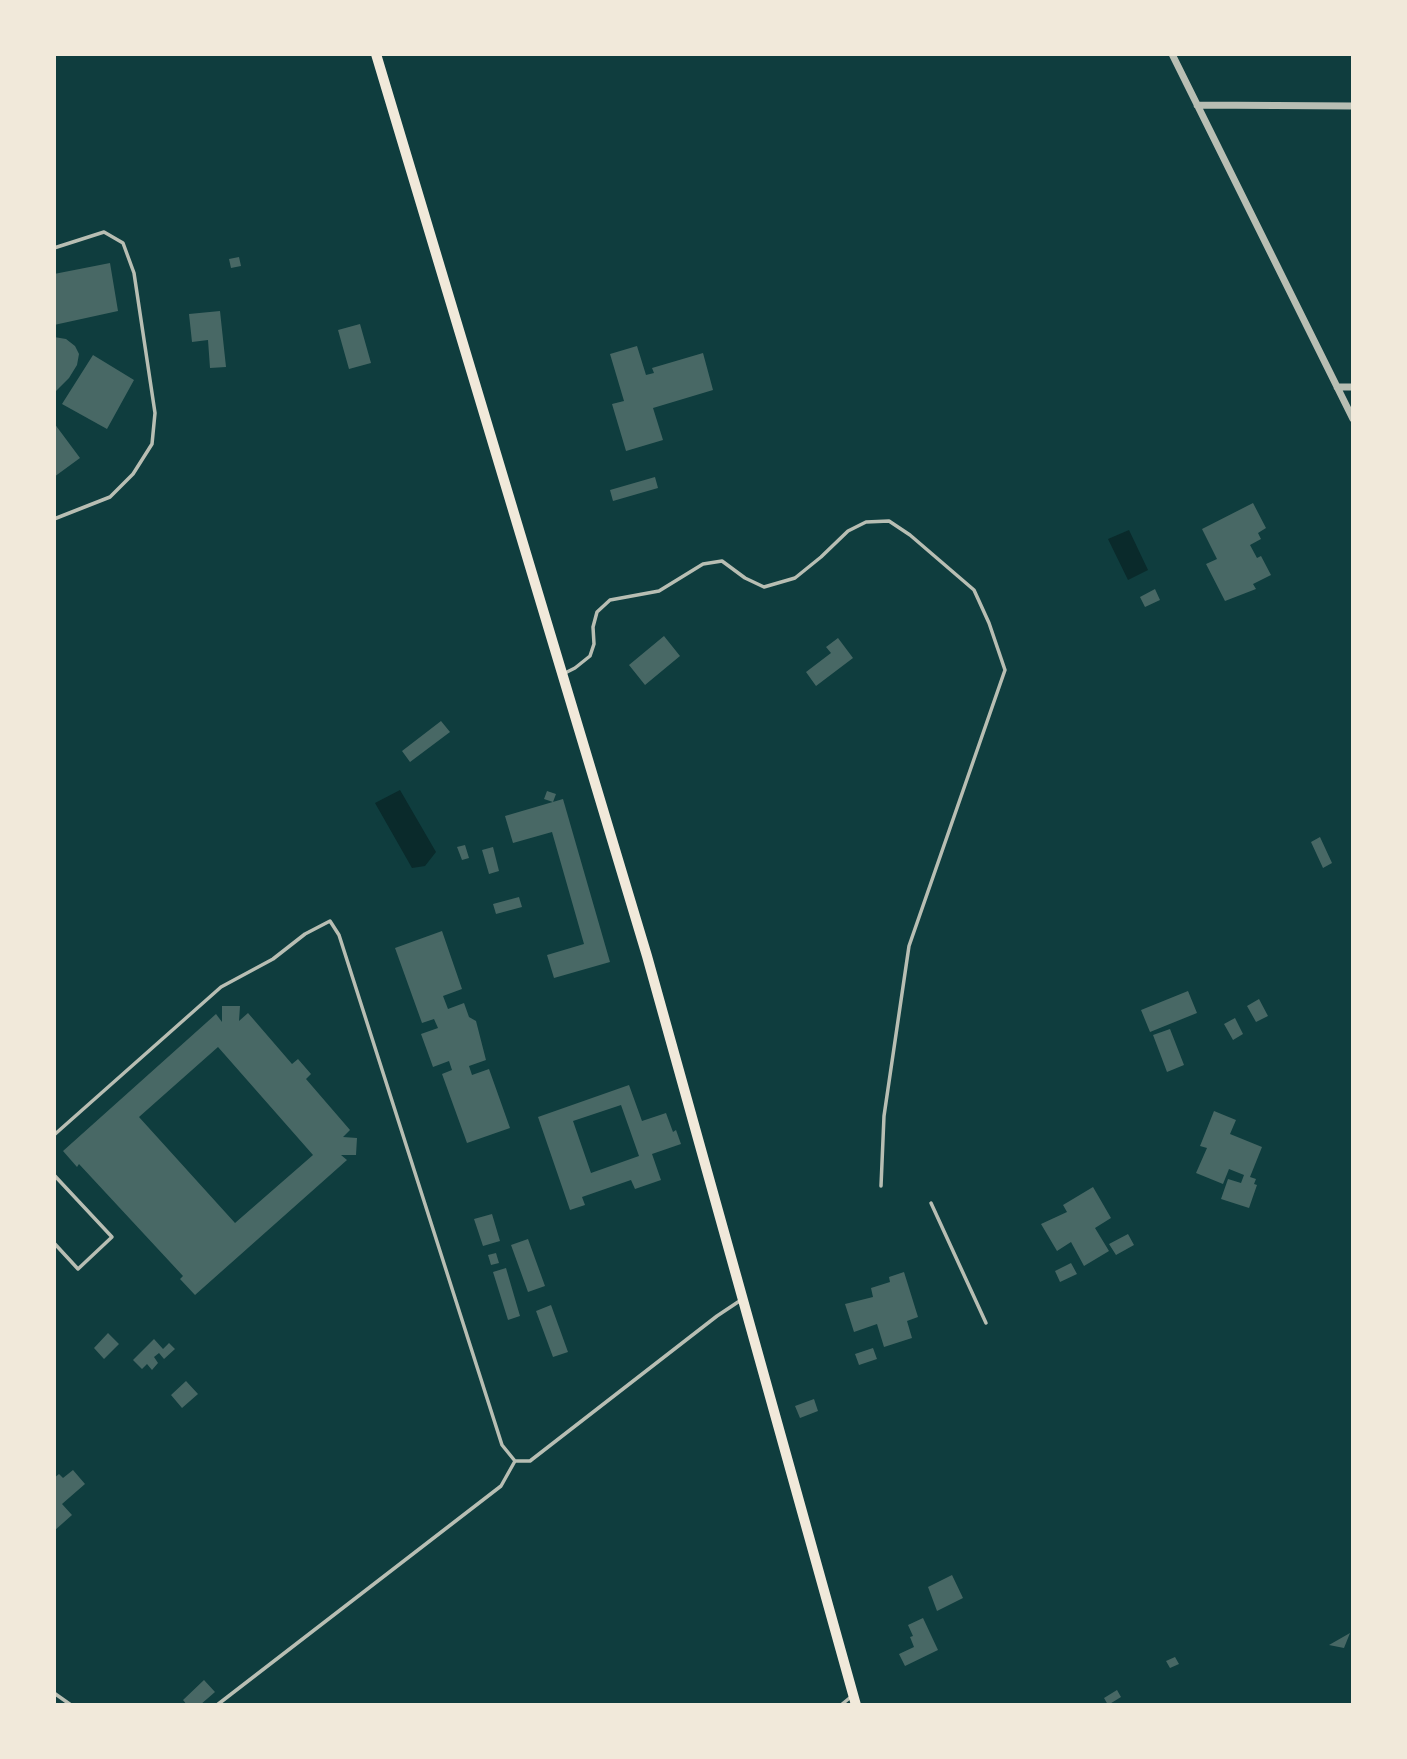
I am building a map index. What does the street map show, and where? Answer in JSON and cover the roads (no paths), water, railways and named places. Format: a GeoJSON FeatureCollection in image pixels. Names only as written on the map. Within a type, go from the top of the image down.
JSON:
{"type":"FeatureCollection","features":[{"type":"Feature","properties":{"kind":"main road"},"geometry":{"type":"LineString","coordinates":[[376,54],[648,956],[855,1700]]}},
{"type":"Feature","properties":{"kind":"street"},"geometry":{"type":"LineString","coordinates":[[1171,54],[1353,419]]}},
{"type":"Feature","properties":{"kind":"street"},"geometry":{"type":"LineString","coordinates":[[1197,105],[1353,106]]}},
{"type":"Feature","properties":{"kind":"street"},"geometry":{"type":"LineString","coordinates":[[1337,387],[1353,387]]}},
{"type":"Feature","properties":{"kind":"lane"},"geometry":{"type":"LineString","coordinates":[[54,248],[104,232],[123,243],[134,272],[155,413],[152,444],[133,474],[110,497],[54,519]]}},
{"type":"Feature","properties":{"kind":"lane"},"geometry":{"type":"LineString","coordinates":[[563,674],[590,656],[597,612],[610,600],[659,591],[703,564],[722,561],[745,578],[764,587],[795,578],[848,531],[866,522],[889,521],[910,535],[974,590],[1005,670],[909,946],[884,1116],[881,1186]]}},
{"type":"Feature","properties":{"kind":"lane"},"geometry":{"type":"LineString","coordinates":[[54,1135],[221,987],[272,959],[305,934],[330,921],[339,935],[502,1445],[515,1461]]}},
{"type":"Feature","properties":{"kind":"lane"},"geometry":{"type":"LineString","coordinates":[[54,1175],[112,1237],[78,1269],[54,1243]]}},
{"type":"Feature","properties":{"kind":"lane"},"geometry":{"type":"LineString","coordinates":[[932,1203],[986,1323]]}},
{"type":"Feature","properties":{"kind":"lane"},"geometry":{"type":"LineString","coordinates":[[515,1461],[530,1461],[717,1316],[743,1299]]}},
{"type":"Feature","properties":{"kind":"lane"},"geometry":{"type":"LineString","coordinates":[[217,1705],[501,1486],[515,1461]]}},
{"type":"Feature","properties":{"kind":"lane"},"geometry":{"type":"LineString","coordinates":[[54,1693],[71,1705]]}},
{"type":"Feature","properties":{"kind":"lane"},"geometry":{"type":"LineString","coordinates":[[841,1705],[855,1700]]}},
{"type":"Feature","properties":{"kind":"water"},"geometry":{"type":"Polygon","coordinates":[[[1129,530],[1148,570],[1128,580],[1108,539],[1129,530]]]}},
{"type":"Feature","properties":{"kind":"water"},"geometry":{"type":"Polygon","coordinates":[[[400,790],[436,852],[425,866],[412,868],[375,803],[400,790]]]}}]}
